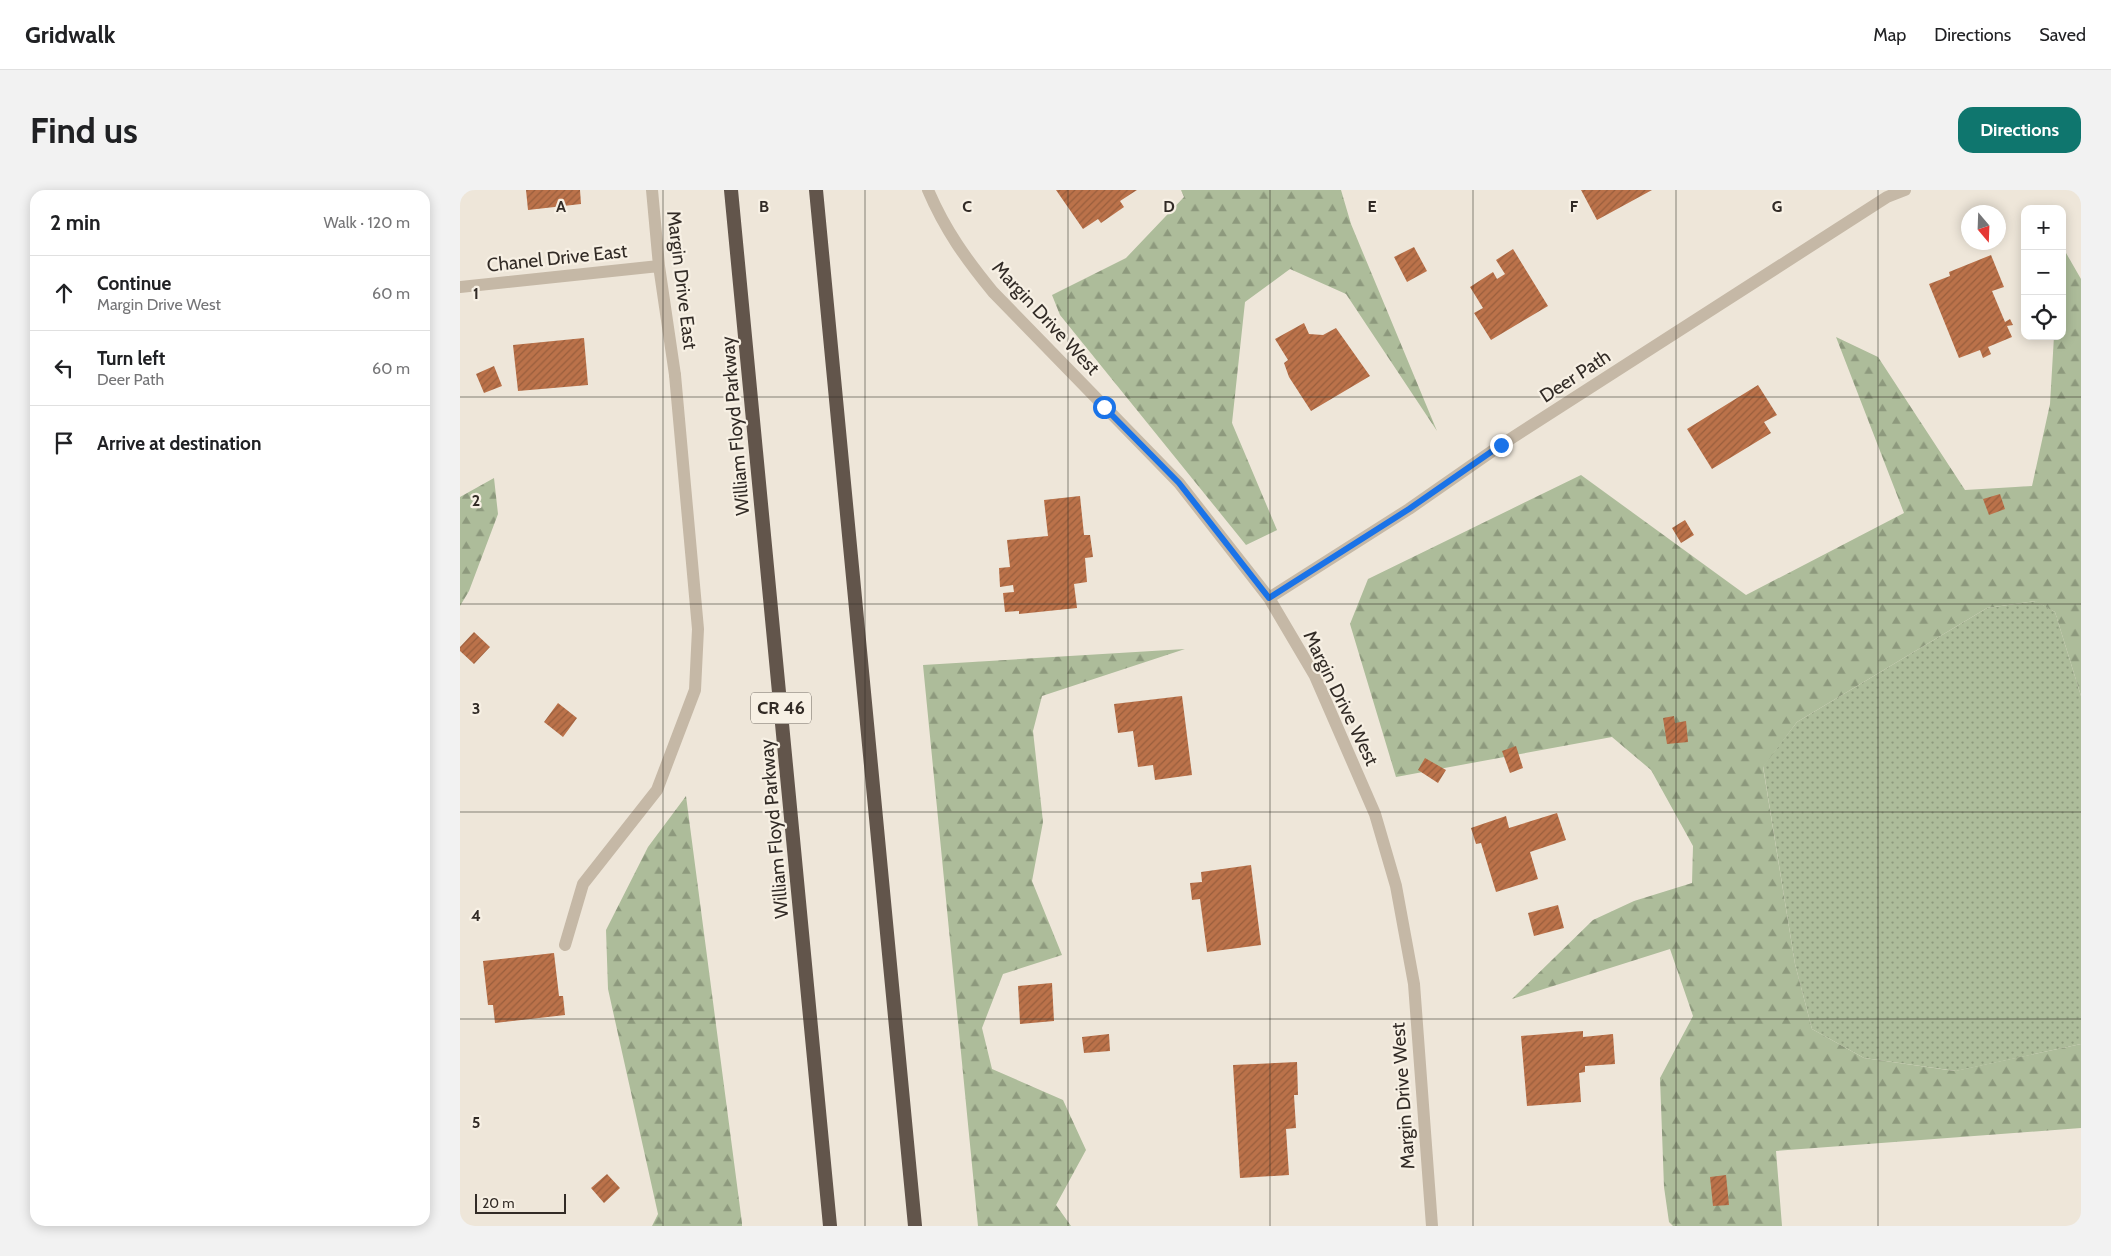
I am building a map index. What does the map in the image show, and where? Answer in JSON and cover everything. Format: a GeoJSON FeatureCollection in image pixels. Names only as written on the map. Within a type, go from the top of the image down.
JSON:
{"type":"FeatureCollection","features":[{"type":"Feature","properties":{"kind":"highway","name":"William Floyd Parkway"},"geometry":{"type":"LineString","coordinates":[[731,190],[830,1226]]}},
{"type":"Feature","properties":{"kind":"highway"},"geometry":{"type":"LineString","coordinates":[[816,190],[915,1226]]}},
{"type":"Feature","properties":{"kind":"street","name":"Margin Drive East"},"geometry":{"type":"LineString","coordinates":[[565,945],[583,884],[657,790],[695,690],[698,629],[675,375],[659,266],[652,190]]}},
{"type":"Feature","properties":{"kind":"street","name":"Margin Drive West"},"geometry":{"type":"LineString","coordinates":[[928,190],[941,220],[972,267],[988,286],[1179,483],[1269,598],[1315,676],[1374,814],[1396,886],[1414,984],[1432,1226]]}},
{"type":"Feature","properties":{"kind":"street","name":"Deer Path"},"geometry":{"type":"LineString","coordinates":[[1269,598],[1409,509],[1501,445],[1887,197],[1905,190]]}},
{"type":"Feature","properties":{"kind":"street","name":"Chanel Drive East"},"geometry":{"type":"LineString","coordinates":[[460,287],[659,266]]}},
{"type":"Feature","properties":{"kind":"green space"},"geometry":{"type":"Polygon","coordinates":[[[1181,190],[1341,190],[1351,224],[1437,431],[1346,294],[1290,269],[1245,302],[1232,423],[1277,530],[1246,545],[1060,315],[1052,295],[1126,258],[1184,197],[1181,190]]]}},
{"type":"Feature","properties":{"kind":"green space"},"geometry":{"type":"Polygon","coordinates":[[[2066,253],[2081,279],[2081,696],[2055,612],[2035,601],[1987,608],[1797,722],[1763,767],[1795,964],[1812,1029],[1864,1058],[1955,1071],[2081,1044],[2081,1128],[1776,1151],[1782,1226],[1673,1226],[1669,1222],[1664,1187],[1660,1078],[1693,1016],[1670,949],[1512,999],[1593,920],[1634,901],[1692,883],[1693,846],[1651,770],[1612,737],[1396,777],[1350,624],[1368,579],[1581,475],[1746,595],[1904,513],[1836,337],[1878,357],[1965,490],[2032,486],[2050,404],[2054,340],[2066,340],[2066,253]]]}},
{"type":"Feature","properties":{"kind":"green space"},"geometry":{"type":"Polygon","coordinates":[[[494,478],[498,514],[469,591],[460,606],[460,497],[494,478]]]}},
{"type":"Feature","properties":{"kind":"green space"},"geometry":{"type":"Polygon","coordinates":[[[2036,601],[2055,612],[2081,696],[2081,1044],[1956,1071],[1864,1058],[1812,1029],[1795,964],[1763,766],[1797,722],[1987,608],[2036,601]]]}},
{"type":"Feature","properties":{"kind":"green space"},"geometry":{"type":"Polygon","coordinates":[[[1185,649],[1042,696],[1033,731],[1043,822],[1032,881],[1062,955],[1003,974],[982,1028],[992,1069],[1063,1100],[1086,1150],[1056,1205],[1071,1226],[978,1226],[923,665],[1185,649]]]}},
{"type":"Feature","properties":{"kind":"green space"},"geometry":{"type":"Polygon","coordinates":[[[686,796],[742,1226],[652,1226],[658,1214],[608,989],[606,930],[648,847],[686,796]]]}},
{"type":"Feature","properties":{"kind":"building"},"geometry":{"type":"Polygon","coordinates":[[[526,190],[580,190],[581,204],[528,210],[526,190]]]}},
{"type":"Feature","properties":{"kind":"building"},"geometry":{"type":"Polygon","coordinates":[[[1056,190],[1137,190],[1120,201],[1124,207],[1101,223],[1098,219],[1083,229],[1056,190]]]}},
{"type":"Feature","properties":{"kind":"building"},"geometry":{"type":"Polygon","coordinates":[[[1581,190],[1652,190],[1597,220],[1581,190]]]}},
{"type":"Feature","properties":{"kind":"building"},"geometry":{"type":"Polygon","coordinates":[[[1414,247],[1427,271],[1407,282],[1394,257],[1414,247]]]}},
{"type":"Feature","properties":{"kind":"building"},"geometry":{"type":"Polygon","coordinates":[[[1513,249],[1548,306],[1491,340],[1474,313],[1483,308],[1470,287],[1493,272],[1497,279],[1505,274],[1496,260],[1513,249]]]}},
{"type":"Feature","properties":{"kind":"building"},"geometry":{"type":"Polygon","coordinates":[[[1991,255],[2004,287],[1992,291],[2005,322],[2010,319],[2013,325],[2007,326],[2012,337],[1988,347],[1991,354],[1983,358],[1980,350],[1959,358],[1929,284],[1950,276],[1949,272],[1991,255]]]}},
{"type":"Feature","properties":{"kind":"building"},"geometry":{"type":"Polygon","coordinates":[[[1304,323],[1309,334],[1323,335],[1336,328],[1370,376],[1311,411],[1289,377],[1284,363],[1288,360],[1275,339],[1304,323]]]}},
{"type":"Feature","properties":{"kind":"building"},"geometry":{"type":"Polygon","coordinates":[[[584,338],[588,385],[518,391],[513,345],[584,338]]]}},
{"type":"Feature","properties":{"kind":"building"},"geometry":{"type":"Polygon","coordinates":[[[494,366],[502,386],[484,393],[476,374],[494,366]]]}},
{"type":"Feature","properties":{"kind":"building"},"geometry":{"type":"Polygon","coordinates":[[[1758,385],[1777,415],[1764,422],[1771,433],[1712,469],[1687,429],[1758,385]]]}},
{"type":"Feature","properties":{"kind":"building"},"geometry":{"type":"Polygon","coordinates":[[[2000,494],[2005,509],[1989,515],[1983,499],[2000,494]]]}},
{"type":"Feature","properties":{"kind":"building"},"geometry":{"type":"Polygon","coordinates":[[[1080,496],[1084,535],[1090,535],[1093,557],[1085,558],[1087,582],[1074,584],[1077,608],[1019,614],[1019,611],[1005,612],[1003,593],[1014,592],[1013,585],[1000,587],[999,568],[1010,567],[1007,540],[1048,536],[1044,500],[1080,496]]]}},
{"type":"Feature","properties":{"kind":"building"},"geometry":{"type":"Polygon","coordinates":[[[1685,520],[1694,535],[1681,543],[1672,528],[1685,520]]]}},
{"type":"Feature","properties":{"kind":"building"},"geometry":{"type":"Polygon","coordinates":[[[474,632],[490,647],[474,664],[460,651],[460,647],[474,632]]]}},
{"type":"Feature","properties":{"kind":"building"},"geometry":{"type":"Polygon","coordinates":[[[1182,696],[1192,775],[1155,780],[1153,765],[1138,767],[1133,731],[1118,733],[1114,704],[1182,696]]]}},
{"type":"Feature","properties":{"kind":"building"},"geometry":{"type":"Polygon","coordinates":[[[558,703],[577,718],[563,737],[544,722],[558,703]]]}},
{"type":"Feature","properties":{"kind":"building"},"geometry":{"type":"Polygon","coordinates":[[[1674,716],[1675,723],[1686,721],[1688,742],[1667,744],[1663,718],[1674,716]]]}},
{"type":"Feature","properties":{"kind":"building"},"geometry":{"type":"Polygon","coordinates":[[[1516,746],[1523,768],[1510,773],[1502,751],[1516,746]]]}},
{"type":"Feature","properties":{"kind":"building"},"geometry":{"type":"Polygon","coordinates":[[[1425,758],[1446,770],[1438,783],[1418,770],[1425,758]]]}},
{"type":"Feature","properties":{"kind":"building"},"geometry":{"type":"Polygon","coordinates":[[[1557,813],[1566,840],[1530,852],[1538,879],[1496,892],[1481,843],[1476,844],[1471,828],[1506,816],[1509,828],[1557,813]]]}},
{"type":"Feature","properties":{"kind":"building"},"geometry":{"type":"Polygon","coordinates":[[[1251,865],[1261,945],[1207,952],[1200,899],[1192,900],[1190,883],[1202,882],[1201,872],[1251,865]]]}},
{"type":"Feature","properties":{"kind":"building"},"geometry":{"type":"Polygon","coordinates":[[[1558,905],[1564,928],[1534,936],[1528,913],[1558,905]]]}},
{"type":"Feature","properties":{"kind":"building"},"geometry":{"type":"Polygon","coordinates":[[[554,953],[559,996],[563,996],[565,1015],[495,1023],[493,1005],[488,1005],[483,961],[554,953]]]}},
{"type":"Feature","properties":{"kind":"building"},"geometry":{"type":"Polygon","coordinates":[[[1052,983],[1054,1021],[1020,1024],[1018,986],[1052,983]]]}},
{"type":"Feature","properties":{"kind":"building"},"geometry":{"type":"Polygon","coordinates":[[[1583,1031],[1583,1037],[1613,1034],[1615,1064],[1585,1066],[1585,1072],[1579,1073],[1581,1102],[1527,1106],[1521,1036],[1583,1031]]]}},
{"type":"Feature","properties":{"kind":"building"},"geometry":{"type":"Polygon","coordinates":[[[1109,1034],[1110,1051],[1084,1053],[1082,1037],[1109,1034]]]}},
{"type":"Feature","properties":{"kind":"building"},"geometry":{"type":"Polygon","coordinates":[[[1297,1062],[1298,1095],[1294,1095],[1296,1128],[1286,1129],[1289,1175],[1240,1178],[1233,1065],[1297,1062]]]}},
{"type":"Feature","properties":{"kind":"building"},"geometry":{"type":"Polygon","coordinates":[[[607,1174],[620,1188],[604,1203],[591,1188],[607,1174]]]}},
{"type":"Feature","properties":{"kind":"building"},"geometry":{"type":"Polygon","coordinates":[[[1726,1175],[1729,1205],[1713,1206],[1710,1177],[1726,1175]]]}},
{"type":"Feature","properties":{"kind":"route"},"geometry":{"type":"LineString","coordinates":[[1104,407],[1179,483],[1269,598],[1409,509],[1501,445]]}}]}
